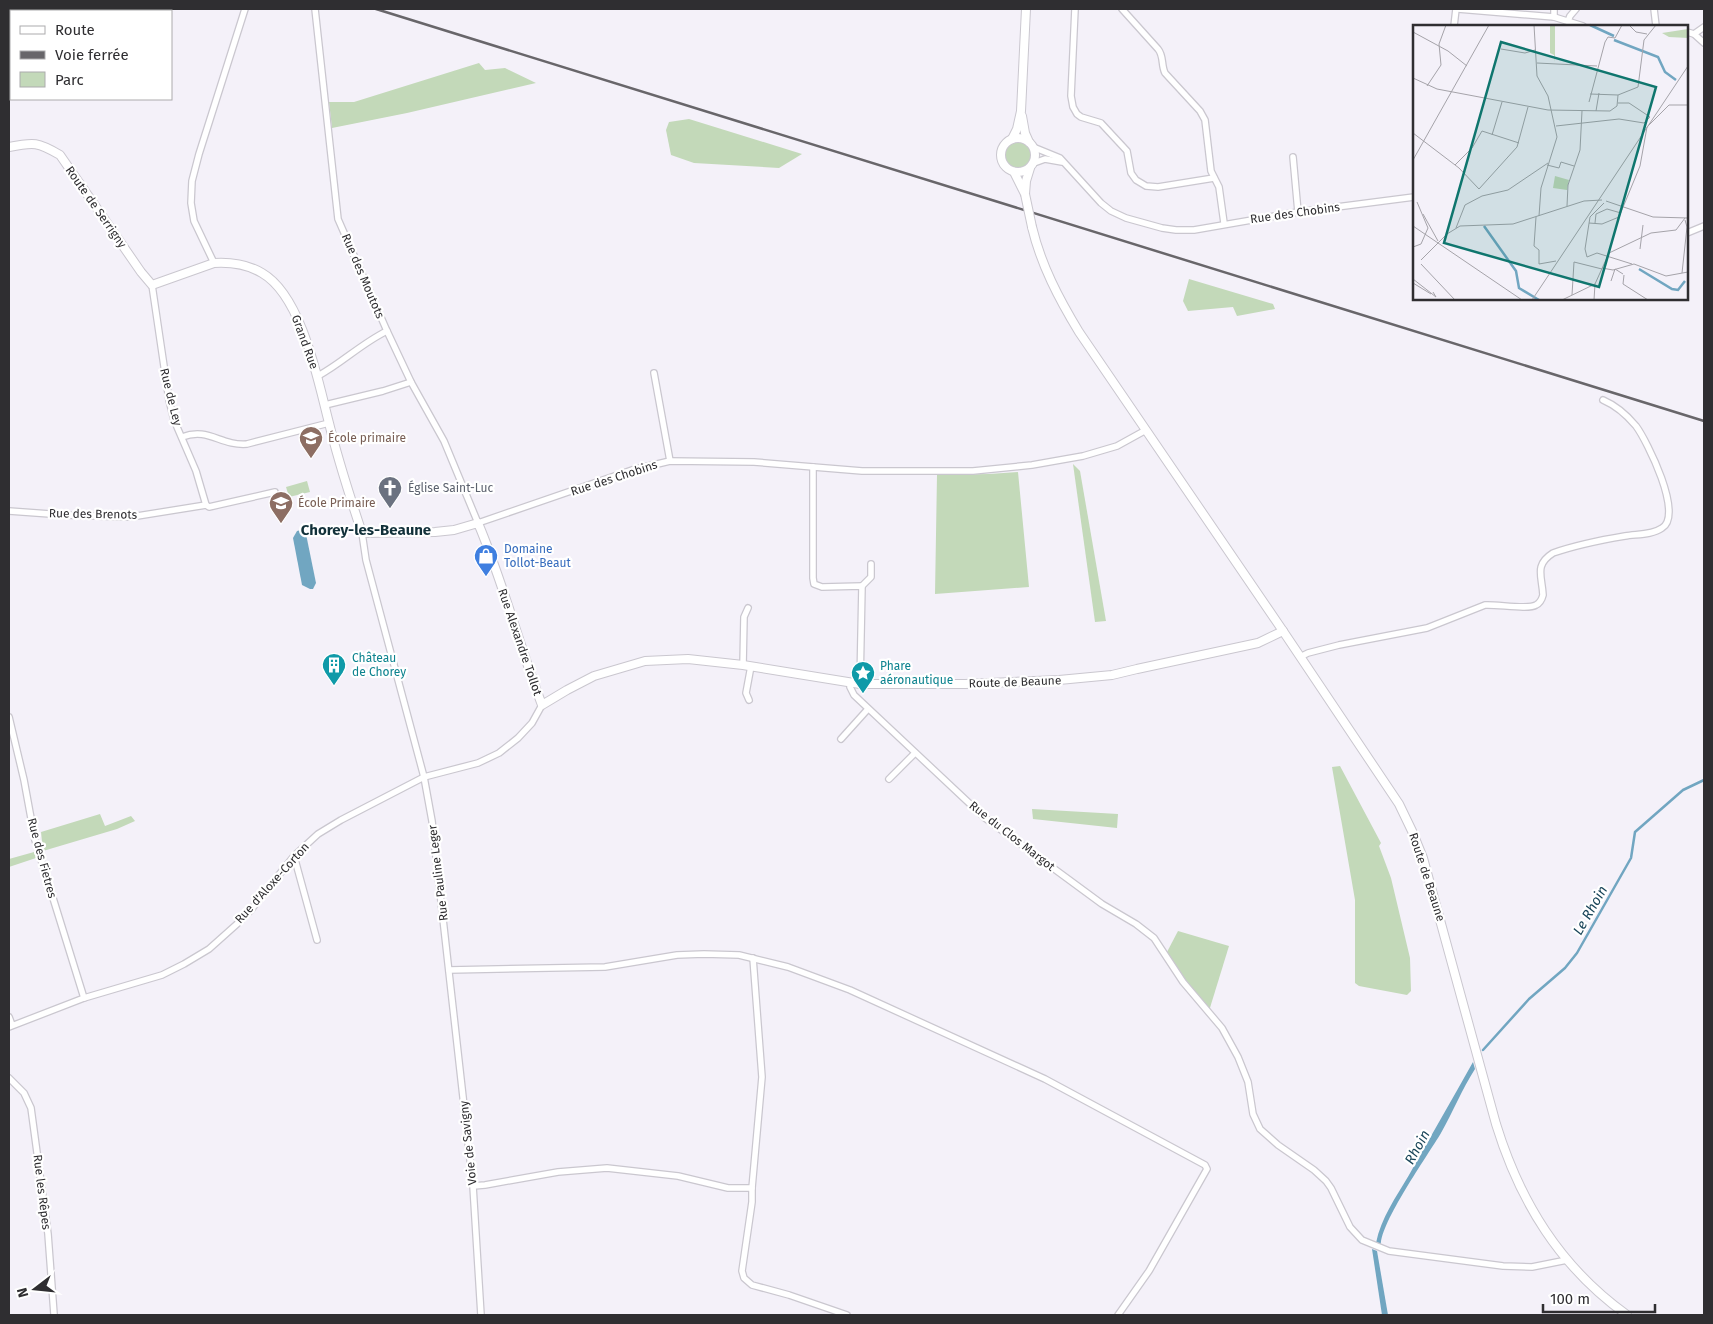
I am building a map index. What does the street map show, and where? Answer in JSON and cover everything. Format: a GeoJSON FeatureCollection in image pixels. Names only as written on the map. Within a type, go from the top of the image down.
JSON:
{"type":"FeatureCollection","features":[{"type":"Feature","properties":{"kind":"street"},"geometry":{"type":"LineString","coordinates":[[214,264],[194,221],[191,203],[192,181],[245,9]]}},
{"type":"Feature","properties":{"kind":"street","name":"Rue des Moutots"},"geometry":{"type":"LineString","coordinates":[[315,9],[338,218],[411,382],[444,441],[478,523]]}},
{"type":"Feature","properties":{"kind":"street"},"geometry":{"type":"LineString","coordinates":[[1025,194],[1026,181],[1036,155],[1025,133],[1022,111],[1026,9]]}},
{"type":"Feature","properties":{"kind":"street"},"geometry":{"type":"LineString","coordinates":[[1075,9],[1071,96],[1073,107],[1077,114],[1101,124],[1120,144],[1128,155],[1131,173],[1141,184],[1155,187],[1214,178]]}},
{"type":"Feature","properties":{"kind":"street"},"geometry":{"type":"LineString","coordinates":[[1122,9],[1160,52],[1165,73],[1203,115],[1212,170],[1219,187],[1224,223]]}},
{"type":"Feature","properties":{"kind":"street"},"geometry":{"type":"LineString","coordinates":[[1454,25],[1457,9],[1556,18],[1580,25]]}},
{"type":"Feature","properties":{"kind":"street"},"geometry":{"type":"LineString","coordinates":[[1554,9],[1557,25]]}},
{"type":"Feature","properties":{"kind":"street"},"geometry":{"type":"LineString","coordinates":[[1568,21],[1576,9]]}},
{"type":"Feature","properties":{"kind":"street"},"geometry":{"type":"LineString","coordinates":[[1654,9],[1656,25]]}},
{"type":"Feature","properties":{"kind":"street"},"geometry":{"type":"LineString","coordinates":[[1694,34],[1704,27]]}},
{"type":"Feature","properties":{"kind":"street"},"geometry":{"type":"LineString","coordinates":[[1688,32],[1694,34],[1704,44]]}},
{"type":"Feature","properties":{"kind":"street"},"geometry":{"type":"LineString","coordinates":[[1022,111],[1017,129],[1012,139],[1003,147],[1001,156],[1006,167],[1014,172],[1025,194]]}},
{"type":"Feature","properties":{"kind":"street"},"geometry":{"type":"LineString","coordinates":[[1012,139],[1021,138],[1039,151],[1057,156],[1062,162]]}},
{"type":"Feature","properties":{"kind":"street","name":"Route de Serrigny"},"geometry":{"type":"LineString","coordinates":[[9,147],[30,143],[43,145],[60,155],[140,272],[152,285]]}},
{"type":"Feature","properties":{"kind":"street"},"geometry":{"type":"LineString","coordinates":[[1293,157],[1298,212]]}},
{"type":"Feature","properties":{"kind":"street"},"geometry":{"type":"LineString","coordinates":[[1014,172],[1023,172],[1045,159],[1062,162]]}},
{"type":"Feature","properties":{"kind":"street","name":"Rue des Chobins"},"geometry":{"type":"LineString","coordinates":[[1062,162],[1111,212],[1143,224],[1176,230],[1201,229],[1224,223],[1413,197]]}},
{"type":"Feature","properties":{"kind":"street","name":"Route de Beaune"},"geometry":{"type":"LineString","coordinates":[[1025,194],[1040,254],[1057,294],[1079,332],[1391,791],[1412,831],[1428,874],[1505,1153],[1516,1180],[1528,1204],[1567,1260],[1592,1286],[1627,1315]]}},
{"type":"Feature","properties":{"kind":"street"},"geometry":{"type":"LineString","coordinates":[[1688,233],[1704,226]]}},
{"type":"Feature","properties":{"kind":"street","name":"Grand Rue"},"geometry":{"type":"LineString","coordinates":[[152,285],[214,264],[243,264],[264,273],[279,288],[293,308],[318,376],[329,423],[362,533]]}},
{"type":"Feature","properties":{"kind":"street","name":"Rue de Ley"},"geometry":{"type":"LineString","coordinates":[[152,285],[169,400],[174,420],[196,471],[206,505]]}},
{"type":"Feature","properties":{"kind":"street"},"geometry":{"type":"LineString","coordinates":[[318,376],[375,337],[387,331]]}},
{"type":"Feature","properties":{"kind":"street"},"geometry":{"type":"LineString","coordinates":[[654,373],[670,461]]}},
{"type":"Feature","properties":{"kind":"street"},"geometry":{"type":"LineString","coordinates":[[325,405],[411,382]]}},
{"type":"Feature","properties":{"kind":"street"},"geometry":{"type":"LineString","coordinates":[[1300,657],[1339,645],[1427,628],[1485,605],[1526,607],[1536,605],[1542,600],[1541,567],[1547,557],[1554,553],[1611,538],[1651,532],[1666,526],[1669,508],[1659,471],[1648,445],[1636,426],[1620,410],[1603,400]]}},
{"type":"Feature","properties":{"kind":"street"},"geometry":{"type":"LineString","coordinates":[[182,437],[192,433],[202,433],[237,445],[329,423]]}},
{"type":"Feature","properties":{"kind":"street","name":"Rue des Chobins"},"geometry":{"type":"LineString","coordinates":[[478,523],[632,470],[670,461],[754,462],[862,471],[973,471],[1066,459],[1108,450],[1146,430]]}},
{"type":"Feature","properties":{"kind":"street"},"geometry":{"type":"LineString","coordinates":[[813,467],[812,572],[814,584],[822,587],[862,586],[871,577],[871,564]]}},
{"type":"Feature","properties":{"kind":"street","name":"Rue des Brenots"},"geometry":{"type":"LineString","coordinates":[[9,511],[64,516],[131,517],[206,505],[209,507],[275,492]]}},
{"type":"Feature","properties":{"kind":"street"},"geometry":{"type":"LineString","coordinates":[[362,533],[435,532],[454,530],[478,523]]}},
{"type":"Feature","properties":{"kind":"street","name":"Rue Alexandre Tollot"},"geometry":{"type":"LineString","coordinates":[[478,523],[489,549],[528,670],[542,705]]}},
{"type":"Feature","properties":{"kind":"street","name":"Rue Pauline Leger"},"geometry":{"type":"LineString","coordinates":[[362,533],[366,560],[424,777],[432,821],[449,970]]}},
{"type":"Feature","properties":{"kind":"street"},"geometry":{"type":"LineString","coordinates":[[860,684],[862,586]]}},
{"type":"Feature","properties":{"kind":"street"},"geometry":{"type":"LineString","coordinates":[[748,608],[744,617],[747,666],[746,693],[750,700]]}},
{"type":"Feature","properties":{"kind":"street","name":"Route de Beaune"},"geometry":{"type":"LineString","coordinates":[[542,705],[594,676],[645,662],[688,659],[747,666],[860,684],[992,683],[1060,680],[1112,675],[1258,642],[1283,631]]}},
{"type":"Feature","properties":{"kind":"street","name":"Rue du Clos Margot"},"geometry":{"type":"LineString","coordinates":[[850,683],[854,695],[985,818],[1102,904],[1136,924],[1154,938],[1183,982],[1222,1028],[1238,1057],[1248,1082],[1253,1114],[1260,1129],[1326,1181],[1350,1227],[1362,1240],[1389,1251],[1503,1266],[1532,1266],[1567,1260]]}},
{"type":"Feature","properties":{"kind":"street","name":"Rue d'Aloxe-Corton"},"geometry":{"type":"LineString","coordinates":[[10,1026],[84,998],[162,975],[209,949],[250,911],[294,856],[318,834],[424,777],[478,763],[499,753],[532,724],[542,705]]}},
{"type":"Feature","properties":{"kind":"street"},"geometry":{"type":"LineString","coordinates":[[841,739],[868,709]]}},
{"type":"Feature","properties":{"kind":"street","name":"Rue des Fietres"},"geometry":{"type":"LineString","coordinates":[[9,717],[24,780],[35,840],[84,998]]}},
{"type":"Feature","properties":{"kind":"street"},"geometry":{"type":"LineString","coordinates":[[889,779],[915,753]]}},
{"type":"Feature","properties":{"kind":"street"},"geometry":{"type":"LineString","coordinates":[[294,856],[317,940]]}},
{"type":"Feature","properties":{"kind":"street"},"geometry":{"type":"LineString","coordinates":[[449,970],[605,967],[677,955],[739,955],[788,967],[850,990],[1036,1075],[1204,1165],[1207,1169],[1149,1271],[1118,1315]]}},
{"type":"Feature","properties":{"kind":"street"},"geometry":{"type":"LineString","coordinates":[[753,958],[762,1077],[752,1202],[742,1264],[744,1278],[752,1285],[848,1315]]}},
{"type":"Feature","properties":{"kind":"street","name":"Voie de Savigny"},"geometry":{"type":"LineString","coordinates":[[449,970],[473,1186],[482,1315]]}},
{"type":"Feature","properties":{"kind":"street"},"geometry":{"type":"LineString","coordinates":[[9,1017],[10,1026]]}},
{"type":"Feature","properties":{"kind":"street","name":"Rue les Rêpes"},"geometry":{"type":"LineString","coordinates":[[9,1078],[24,1093],[31,1108],[48,1234],[54,1314]]}},
{"type":"Feature","properties":{"kind":"street"},"geometry":{"type":"LineString","coordinates":[[473,1186],[558,1172],[607,1168],[678,1176],[728,1188],[752,1188]]}},
{"type":"Feature","properties":{"kind":"green space"},"geometry":{"type":"Polygon","coordinates":[[[479,63],[485,70],[505,68],[536,83],[407,113],[332,128],[329,102],[354,102],[479,63]]]}},
{"type":"Feature","properties":{"kind":"green space"},"geometry":{"type":"Polygon","coordinates":[[[689,119],[802,154],[779,168],[694,163],[671,155],[666,130],[669,122],[689,119]]]}},
{"type":"Feature","properties":{"kind":"green space"},"geometry":{"type":"Polygon","coordinates":[[[1018,142],[1027,146],[1031,155],[1027,164],[1018,168],[1009,164],[1005,155],[1009,146],[1018,142]]]}},
{"type":"Feature","properties":{"kind":"green space"},"geometry":{"type":"Polygon","coordinates":[[[1189,279],[1273,304],[1275,309],[1237,316],[1233,307],[1188,311],[1183,301],[1189,279]]]}},
{"type":"Feature","properties":{"kind":"green space"},"geometry":{"type":"Polygon","coordinates":[[[1073,464],[1080,471],[1106,621],[1095,622],[1073,464]]]}},
{"type":"Feature","properties":{"kind":"green space"},"geometry":{"type":"Polygon","coordinates":[[[1018,472],[1029,587],[935,594],[937,475],[1018,472]]]}},
{"type":"Feature","properties":{"kind":"green space"},"geometry":{"type":"Polygon","coordinates":[[[307,481],[310,492],[289,497],[286,487],[307,481]]]}},
{"type":"Feature","properties":{"kind":"green space"},"geometry":{"type":"Polygon","coordinates":[[[1340,766],[1381,843],[1379,846],[1391,878],[1410,958],[1411,991],[1407,995],[1359,986],[1355,983],[1355,900],[1332,767],[1340,766]]]}},
{"type":"Feature","properties":{"kind":"green space"},"geometry":{"type":"Polygon","coordinates":[[[1032,809],[1118,814],[1117,828],[1033,819],[1032,809]]]}},
{"type":"Feature","properties":{"kind":"green space"},"geometry":{"type":"Polygon","coordinates":[[[100,814],[105,826],[131,816],[135,821],[117,829],[43,851],[41,832],[100,814]]]}},
{"type":"Feature","properties":{"kind":"green space"},"geometry":{"type":"Polygon","coordinates":[[[34,852],[36,858],[9,867],[9,859],[34,852]]]}},
{"type":"Feature","properties":{"kind":"green space"},"geometry":{"type":"Polygon","coordinates":[[[1178,931],[1229,946],[1209,1011],[1176,968],[1167,952],[1178,931]]]}},
{"type":"Feature","properties":{"kind":"water"},"geometry":{"type":"Polygon","coordinates":[[[301,530],[306,534],[316,583],[313,589],[302,585],[293,538],[297,531],[301,530]]]}},
{"type":"Feature","properties":{"kind":"water"},"geometry":{"type":"Polygon","coordinates":[[[1473,1062],[1475,1069],[1441,1133],[1396,1206],[1388,1221],[1381,1245],[1376,1243],[1381,1225],[1390,1208],[1473,1062]]]}},
{"type":"Feature","properties":{"kind":"water"},"geometry":{"type":"Polygon","coordinates":[[[1372,1249],[1377,1251],[1388,1315],[1382,1315],[1372,1249]]]}},
{"type":"Feature","properties":{"kind":"waterway","name":"Le Rhoin"},"geometry":{"type":"LineString","coordinates":[[1483,1050],[1529,999],[1565,968],[1577,953],[1631,858],[1635,832],[1683,790],[1704,780]]}},
{"type":"Feature","properties":{"kind":"railway"},"geometry":{"type":"LineString","coordinates":[[376,9],[1704,421]]}},
{"type":"Feature","properties":{"kind":"place","name":"École primaire"},"geometry":{"type":"Point","coordinates":[311,459]}},
{"type":"Feature","properties":{"kind":"place","name":"Église Saint-Luc"},"geometry":{"type":"Point","coordinates":[390,509]}},
{"type":"Feature","properties":{"kind":"place","name":"École Primaire"},"geometry":{"type":"Point","coordinates":[281,524]}},
{"type":"Feature","properties":{"kind":"place","name":"Domaine Tollot-Beaut"},"geometry":{"type":"Point","coordinates":[486,577]}},
{"type":"Feature","properties":{"kind":"place","name":"Château de Chorey"},"geometry":{"type":"Point","coordinates":[334,686]}},
{"type":"Feature","properties":{"kind":"place","name":"Phare aéronautique"},"geometry":{"type":"Point","coordinates":[863,694]}},
{"type":"Feature","properties":{"kind":"district","name":"Chorey-les-Beaune"},"geometry":{"type":"Point","coordinates":[366,530]}},
{"type":"Feature","properties":{"kind":"water label","name":"Rhoin"},"geometry":{"type":"Point","coordinates":[1417,1147]}}]}
